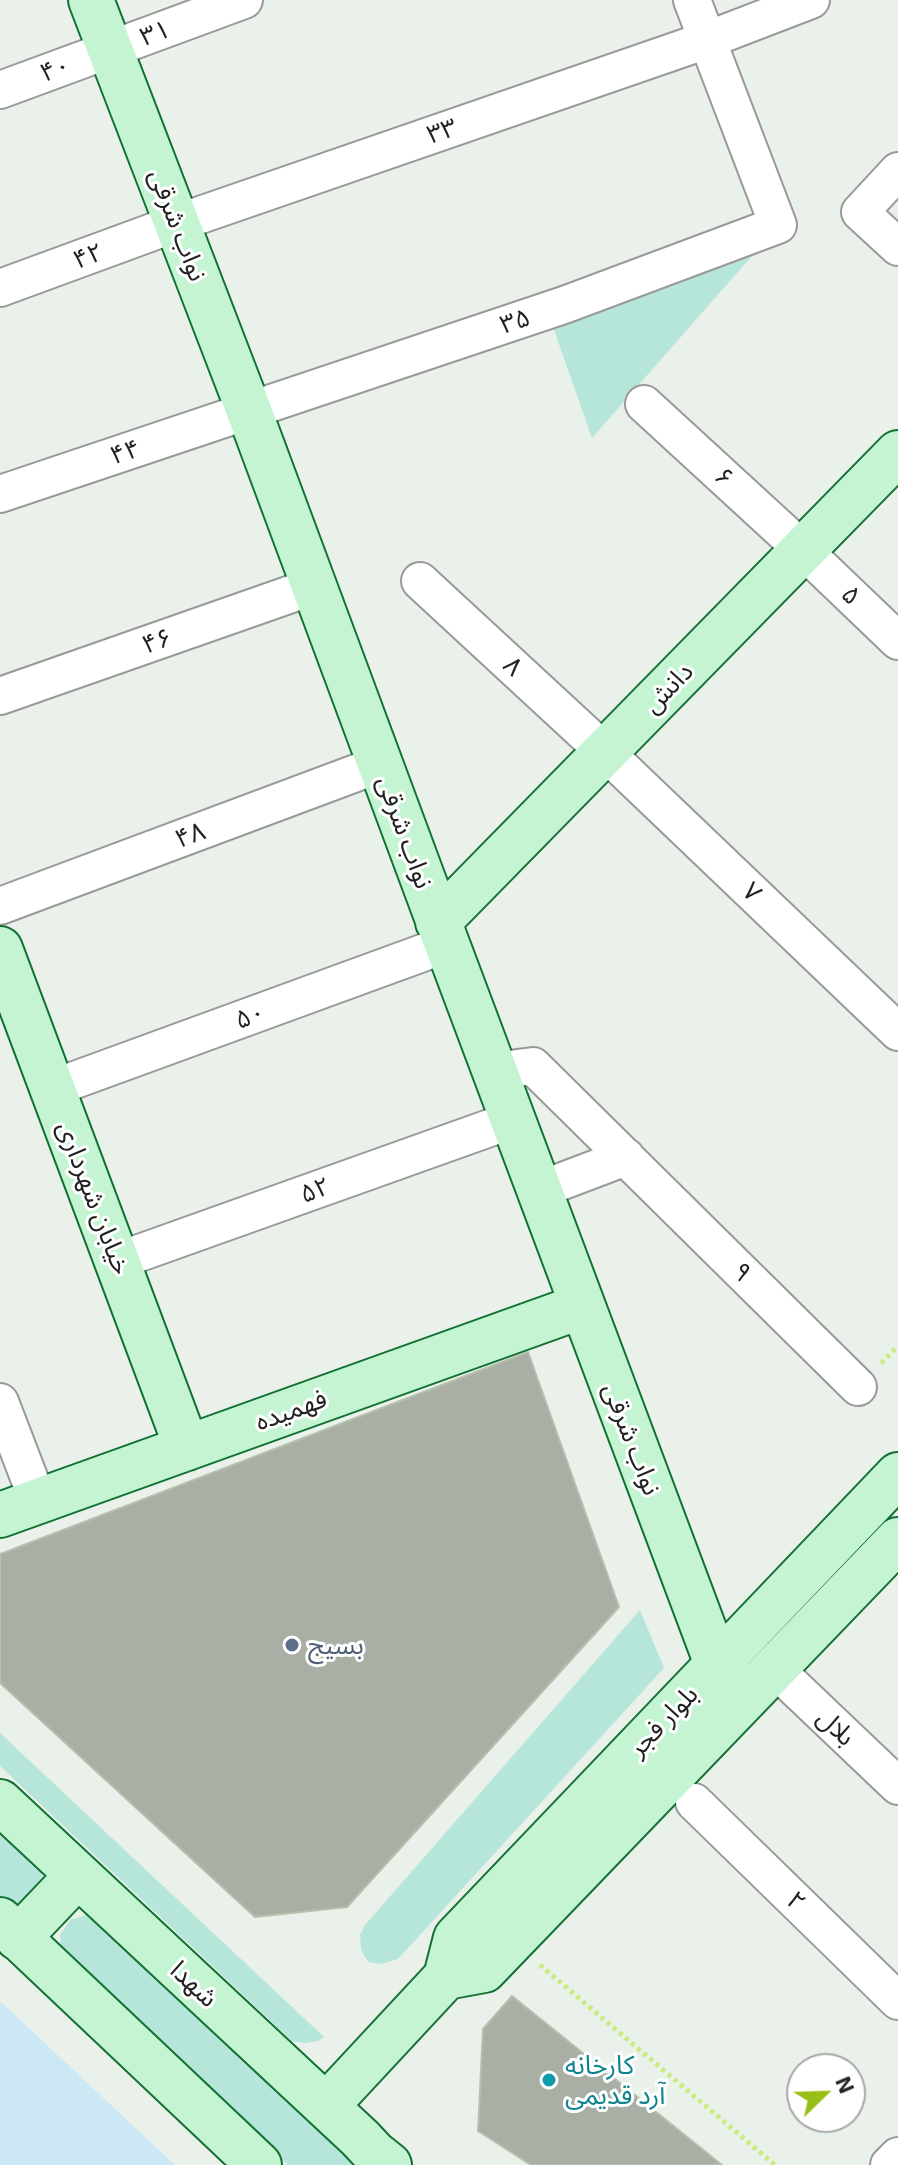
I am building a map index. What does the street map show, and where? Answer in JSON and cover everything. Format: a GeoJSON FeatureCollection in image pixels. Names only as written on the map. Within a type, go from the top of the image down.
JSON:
{"type":"FeatureCollection","features":[{"type":"Feature","properties":{"kind":"main road","name":"نواب شرقی"},"geometry":{"type":"LineString","coordinates":[[91,0],[249,411],[717,1664]]}},
{"type":"Feature","properties":{"kind":"main road","name":"دانش"},"geometry":{"type":"LineString","coordinates":[[442,933],[605,752],[898,453]]}},
{"type":"Feature","properties":{"kind":"main road","name":"خیابان شهرداری"},"geometry":{"type":"LineString","coordinates":[[4,970],[53,1088],[187,1448]]}},
{"type":"Feature","properties":{"kind":"main road","name":"فهمیده"},"geometry":{"type":"LineString","coordinates":[[19,1508],[582,1306]]}},
{"type":"Feature","properties":{"kind":"main road","name":"بلوار فجر"},"geometry":{"type":"LineString","coordinates":[[326,2106],[446,1977],[456,1938],[898,1475]]}},
{"type":"Feature","properties":{"kind":"main road","name":"بلوار فجر"},"geometry":{"type":"LineString","coordinates":[[446,1977],[484,1970],[898,1540]]}},
{"type":"Feature","properties":{"kind":"main road"},"geometry":{"type":"LineString","coordinates":[[717,1664],[761,1682]]}},
{"type":"Feature","properties":{"kind":"main road","name":"شهدا"},"geometry":{"type":"LineString","coordinates":[[0,1802],[389,2165]]}},
{"type":"Feature","properties":{"kind":"main road"},"geometry":{"type":"LineString","coordinates":[[78,1875],[9,1929],[259,2165]]}},
{"type":"Feature","properties":{"kind":"street","name":"۳۱"},"geometry":{"type":"LineString","coordinates":[[110,49],[244,0]]}},
{"type":"Feature","properties":{"kind":"street"},"geometry":{"type":"LineString","coordinates":[[692,0],[707,40]]}},
{"type":"Feature","properties":{"kind":"street","name":"۳۳"},"geometry":{"type":"LineString","coordinates":[[177,223],[707,40],[811,0]]}},
{"type":"Feature","properties":{"kind":"street","name":"۳۵"},"geometry":{"type":"LineString","coordinates":[[249,411],[564,305],[778,225],[707,40]]}},
{"type":"Feature","properties":{"kind":"street","name":"۴۰"},"geometry":{"type":"LineString","coordinates":[[0,90],[110,49]]}},
{"type":"Feature","properties":{"kind":"street"},"geometry":{"type":"LineString","coordinates":[[898,171],[860,212],[898,247]]}},
{"type":"Feature","properties":{"kind":"street","name":"۴۲"},"geometry":{"type":"LineString","coordinates":[[0,288],[177,223]]}},
{"type":"Feature","properties":{"kind":"street","name":"۶"},"geometry":{"type":"LineString","coordinates":[[644,404],[803,550]]}},
{"type":"Feature","properties":{"kind":"street","name":"۴۴"},"geometry":{"type":"LineString","coordinates":[[0,494],[249,411]]}},
{"type":"Feature","properties":{"kind":"street","name":"۵"},"geometry":{"type":"LineString","coordinates":[[803,550],[898,641]]}},
{"type":"Feature","properties":{"kind":"street","name":"۸"},"geometry":{"type":"LineString","coordinates":[[420,581],[605,752]]}},
{"type":"Feature","properties":{"kind":"street","name":"۴۶"},"geometry":{"type":"LineString","coordinates":[[0,696],[314,586]]}},
{"type":"Feature","properties":{"kind":"street","name":"۷"},"geometry":{"type":"LineString","coordinates":[[605,752],[898,1032]]}},
{"type":"Feature","properties":{"kind":"street","name":"۴۸"},"geometry":{"type":"LineString","coordinates":[[0,906],[380,764]]}},
{"type":"Feature","properties":{"kind":"street","name":"۵۰"},"geometry":{"type":"LineString","coordinates":[[53,1088],[442,933]]}},
{"type":"Feature","properties":{"kind":"street","name":"۹"},"geometry":{"type":"LineString","coordinates":[[494,1071],[533,1066],[858,1387]]}},
{"type":"Feature","properties":{"kind":"street","name":"۵۲"},"geometry":{"type":"LineString","coordinates":[[117,1261],[512,1120]]}},
{"type":"Feature","properties":{"kind":"street"},"geometry":{"type":"LineString","coordinates":[[539,1190],[626,1157]]}},
{"type":"Feature","properties":{"kind":"street"},"geometry":{"type":"LineString","coordinates":[[0,1402],[19,1508]]}},
{"type":"Feature","properties":{"kind":"street","name":"بلال"},"geometry":{"type":"LineString","coordinates":[[761,1682],[898,1786]]}},
{"type":"Feature","properties":{"kind":"street","name":"۲"},"geometry":{"type":"LineString","coordinates":[[694,1802],[898,2001]]}},
{"type":"Feature","properties":{"kind":"street"},"geometry":{"type":"LineString","coordinates":[[889,2165],[898,2156]]}},
{"type":"Feature","properties":{"kind":"path"},"geometry":{"type":"LineString","coordinates":[[512,1941],[775,2165]]}},
{"type":"Feature","properties":{"kind":"shaded area"},"geometry":{"type":"Polygon","coordinates":[[[758,249],[592,438],[553,327],[758,249]]]}},
{"type":"Feature","properties":{"kind":"shaded area"},"geometry":{"type":"Polygon","coordinates":[[[640,1610],[664,1668],[398,1959],[382,1964],[368,1962],[361,1950],[360,1935],[365,1925],[640,1610]]]}},
{"type":"Feature","properties":{"kind":"shaded area"},"geometry":{"type":"Polygon","coordinates":[[[0,1733],[324,2037],[305,2043],[292,2041],[0,1766],[0,1733]]]}},
{"type":"Feature","properties":{"kind":"shaded area"},"geometry":{"type":"Polygon","coordinates":[[[0,1819],[43,1870],[38,1890],[21,1903],[0,1900],[0,1819]]]}},
{"type":"Feature","properties":{"kind":"shaded area"},"geometry":{"type":"Polygon","coordinates":[[[87,1915],[95,1917],[368,2165],[288,2165],[65,1959],[61,1952],[60,1935],[70,1920],[87,1915]]]}},
{"type":"Feature","properties":{"kind":"shaded area"},"geometry":{"type":"Polygon","coordinates":[[[0,2001],[175,2165],[0,2165],[0,2001]]]}},
{"type":"Feature","properties":{"kind":"building","name":"بسیج"},"geometry":{"type":"Polygon","coordinates":[[[528,1352],[619,1607],[347,1907],[255,1917],[0,1683],[0,1554],[528,1352]]]}},
{"type":"Feature","properties":{"kind":"building","name":"کارخانه آرد قدیمی"},"geometry":{"type":"Polygon","coordinates":[[[512,1996],[722,2165],[531,2165],[478,2131],[483,2029],[512,1996]]]}},
{"type":"Feature","properties":{"kind":"place","name":"بسیج"},"geometry":{"type":"Point","coordinates":[292,1645]}},
{"type":"Feature","properties":{"kind":"place","name":"کارخانه آرد قدیمی"},"geometry":{"type":"Point","coordinates":[549,2080]}}]}
